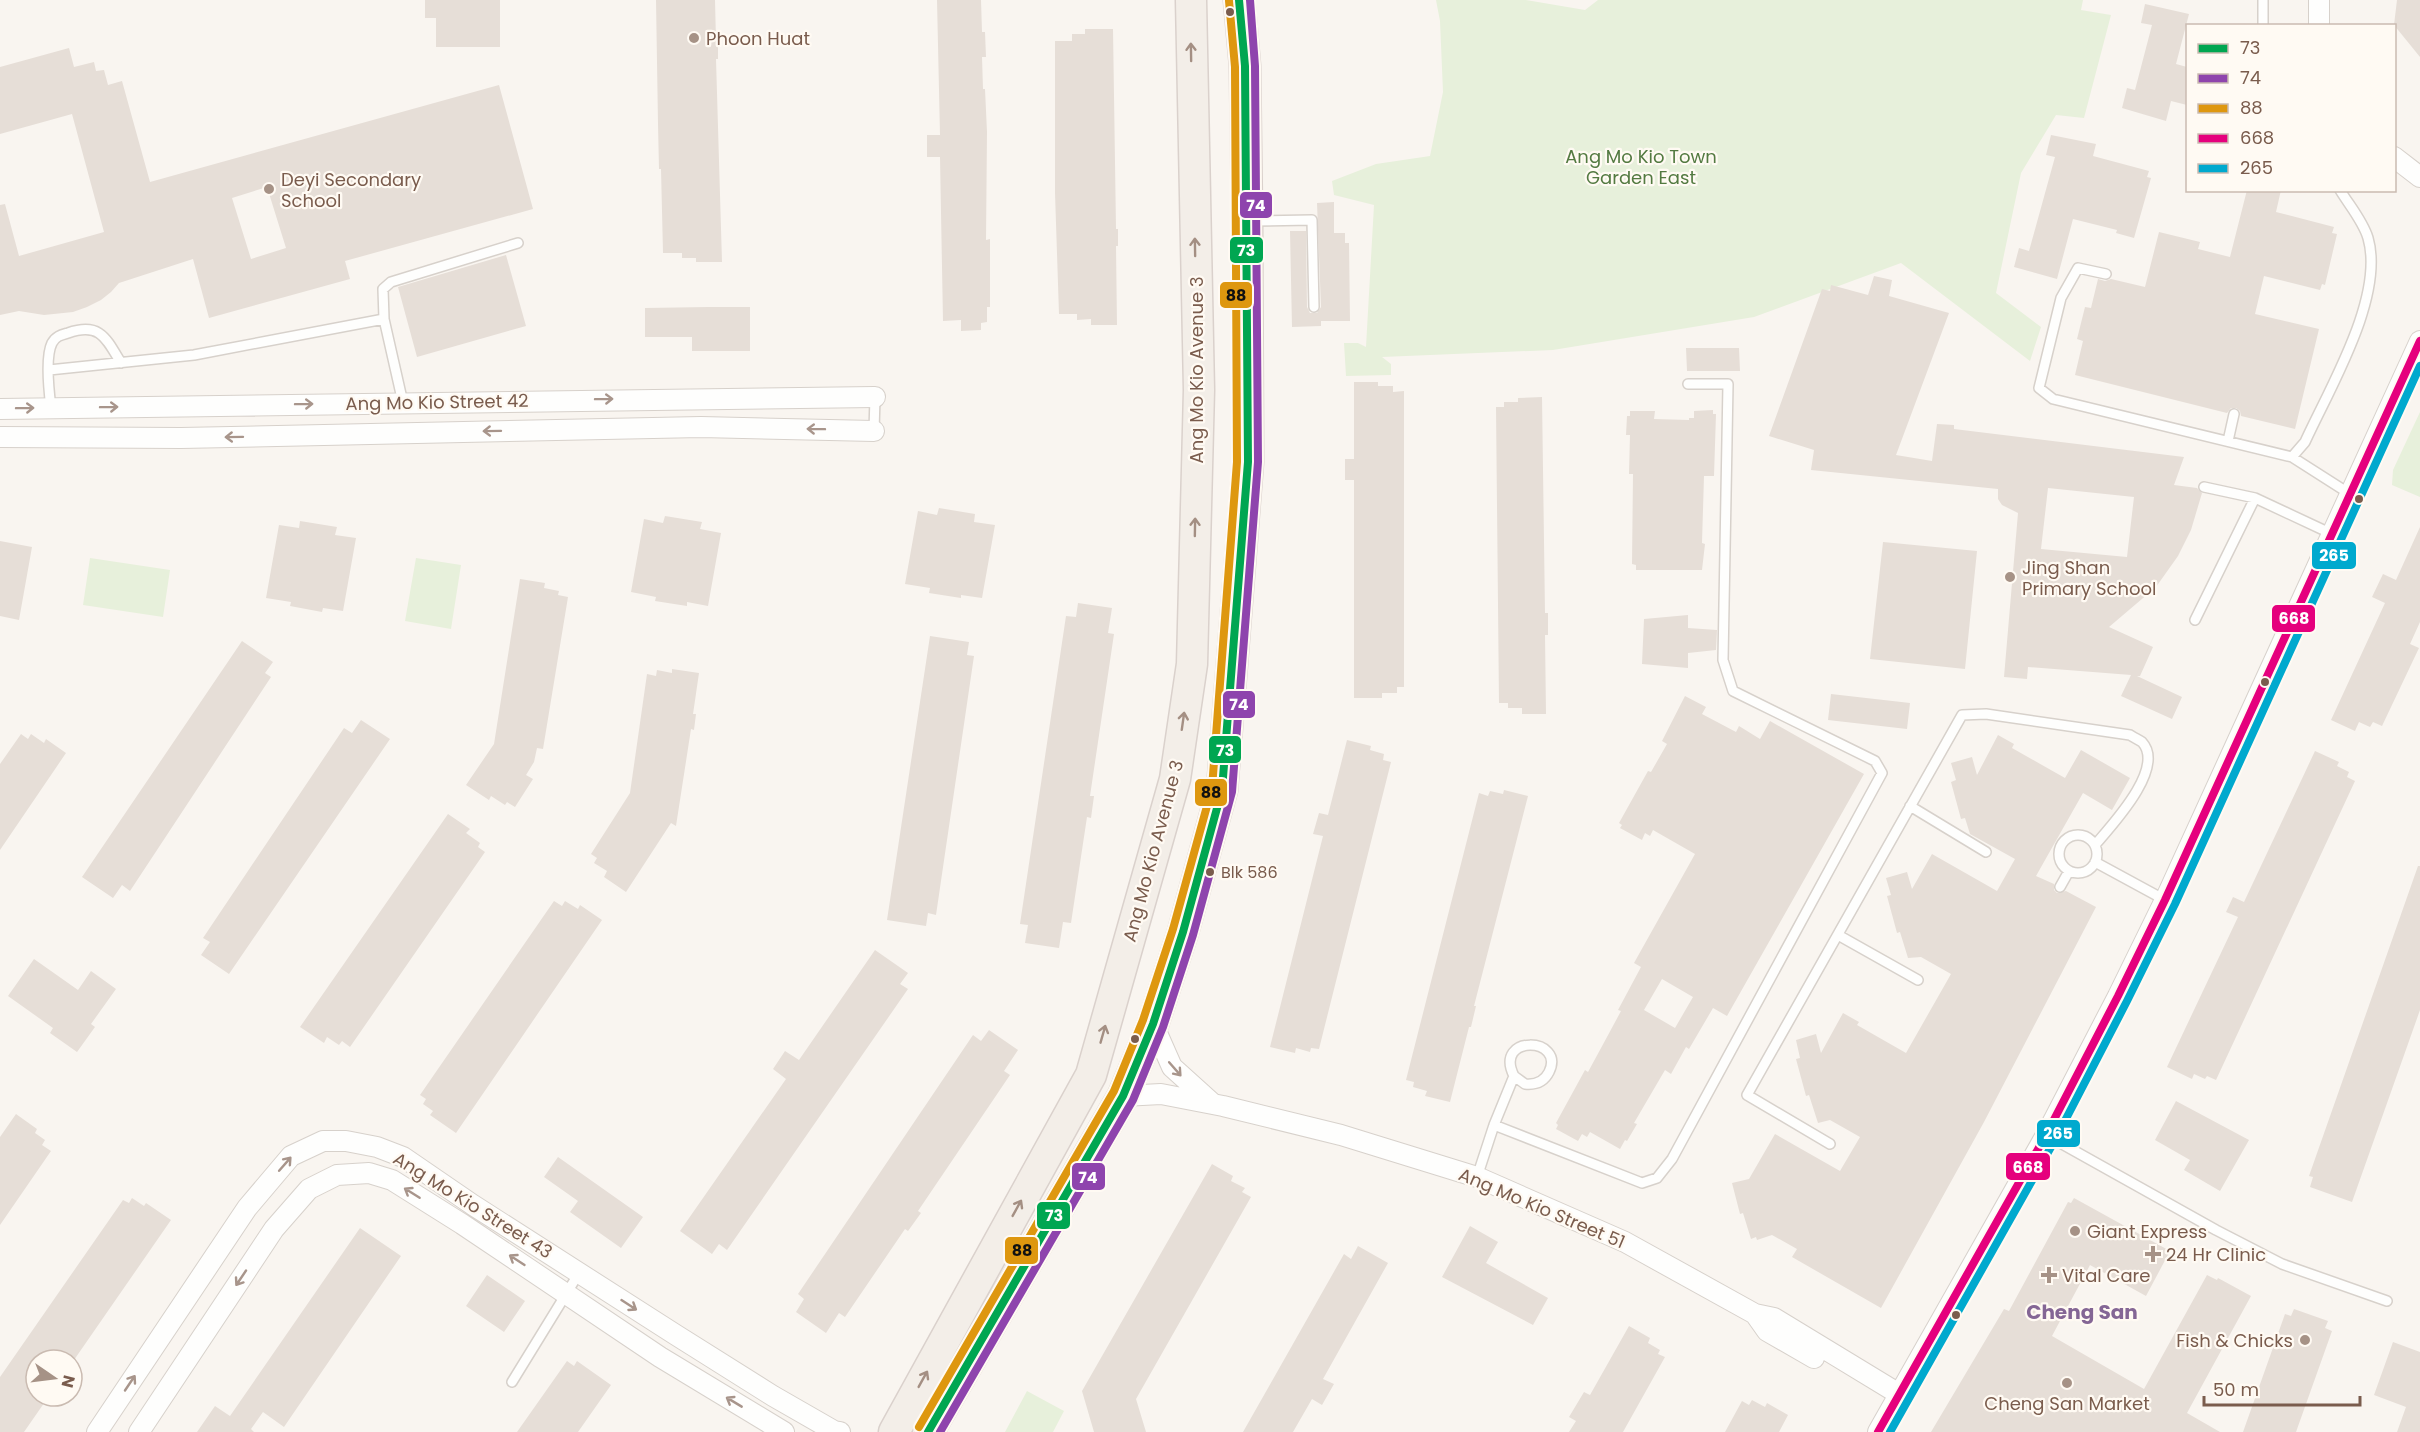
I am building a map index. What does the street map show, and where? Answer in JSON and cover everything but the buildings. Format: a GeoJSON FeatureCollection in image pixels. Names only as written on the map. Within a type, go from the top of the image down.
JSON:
{"type":"FeatureCollection","features":[{"type":"Feature","properties":{"kind":"main road","name":"Ang Mo Kio Avenue 3"},"geometry":{"type":"LineString","coordinates":[[892,1432],[1091,1075],[1175,779],[1192,664],[1198,390],[1191,0]]}},
{"type":"Feature","properties":{"kind":"main road"},"geometry":{"type":"LineString","coordinates":[[928,1432],[1123,1096],[1153,1024],[1183,932],[1222,790],[1248,462],[1245,66],[1239,0]]}},
{"type":"Feature","properties":{"kind":"street"},"geometry":{"type":"LineString","coordinates":[[2319,0],[2319,24]]}},
{"type":"Feature","properties":{"kind":"street"},"geometry":{"type":"LineString","coordinates":[[2396,153],[2420,166]]}},
{"type":"Feature","properties":{"kind":"street"},"geometry":{"type":"LineString","coordinates":[[2396,159],[2420,177]]}},
{"type":"Feature","properties":{"kind":"street"},"geometry":{"type":"LineString","coordinates":[[1878,1432],[2046,1135],[2165,900],[2420,341]]}},
{"type":"Feature","properties":{"kind":"street","name":"Ang Mo Kio Street 42"},"geometry":{"type":"LineString","coordinates":[[0,409],[875,397]]}},
{"type":"Feature","properties":{"kind":"street","name":"Ang Mo Kio Street 42"},"geometry":{"type":"LineString","coordinates":[[0,437],[181,438],[701,427],[874,430]]}},
{"type":"Feature","properties":{"kind":"street","name":"Ang Mo Kio Street 51"},"geometry":{"type":"LineString","coordinates":[[1153,1024],[1172,1067],[1213,1104]]}},
{"type":"Feature","properties":{"kind":"street","name":"Ang Mo Kio Street 51"},"geometry":{"type":"LineString","coordinates":[[1123,1096],[1161,1094],[1213,1104],[1341,1135],[1477,1177],[1625,1242],[1755,1314],[1774,1318],[1897,1399]]}},
{"type":"Feature","properties":{"kind":"street","name":"Ang Mo Kio Street 43"},"geometry":{"type":"LineString","coordinates":[[97,1432],[247,1208],[291,1156],[323,1141],[346,1141],[377,1147],[403,1157],[473,1205],[773,1396],[834,1431],[840,1432]]}},
{"type":"Feature","properties":{"kind":"street","name":"Ang Mo Kio Street 43"},"geometry":{"type":"LineString","coordinates":[[139,1432],[274,1229],[309,1189],[337,1175],[369,1173],[392,1180],[566,1292],[660,1357],[784,1432]]}},
{"type":"Feature","properties":{"kind":"lane"},"geometry":{"type":"LineString","coordinates":[[2263,0],[2263,24]]}},
{"type":"Feature","properties":{"kind":"lane"},"geometry":{"type":"LineString","coordinates":[[2292,457],[2305,442],[2361,321],[2368,289],[2371,254],[2368,236],[2341,192]]}},
{"type":"Feature","properties":{"kind":"lane"},"geometry":{"type":"LineString","coordinates":[[1247,221],[1312,220],[1314,307]]}},
{"type":"Feature","properties":{"kind":"lane"},"geometry":{"type":"LineString","coordinates":[[403,403],[384,319],[383,289],[392,282],[518,243]]}},
{"type":"Feature","properties":{"kind":"lane"},"geometry":{"type":"LineString","coordinates":[[2106,274],[2078,268],[2061,298],[2039,388],[2053,399],[2292,457],[2350,494]]}},
{"type":"Feature","properties":{"kind":"lane"},"geometry":{"type":"LineString","coordinates":[[49,370],[194,355],[384,319]]}},
{"type":"Feature","properties":{"kind":"lane"},"geometry":{"type":"LineString","coordinates":[[51,408],[49,370],[51,344],[56,337],[86,328],[95,330],[105,337],[121,363]]}},
{"type":"Feature","properties":{"kind":"lane"},"geometry":{"type":"LineString","coordinates":[[1494,1125],[1642,1183],[1658,1178],[1672,1159],[1747,1024],[1882,772],[1875,761],[1733,691],[1723,660],[1728,384],[1688,384]]}},
{"type":"Feature","properties":{"kind":"lane"},"geometry":{"type":"LineString","coordinates":[[874,430],[875,397]]}},
{"type":"Feature","properties":{"kind":"lane"},"geometry":{"type":"LineString","coordinates":[[2228,441],[2234,414]]}},
{"type":"Feature","properties":{"kind":"lane"},"geometry":{"type":"LineString","coordinates":[[2204,487],[2255,498],[2332,534]]}},
{"type":"Feature","properties":{"kind":"lane"},"geometry":{"type":"LineString","coordinates":[[2195,620],[2255,498]]}},
{"type":"Feature","properties":{"kind":"lane"},"geometry":{"type":"LineString","coordinates":[[1830,1144],[1747,1095],[1964,713],[1986,714],[2130,735],[2142,743],[2149,761],[2144,778],[2122,813],[2095,845]]}},
{"type":"Feature","properties":{"kind":"lane"},"geometry":{"type":"LineString","coordinates":[[1910,806],[1986,852]]}},
{"type":"Feature","properties":{"kind":"lane"},"geometry":{"type":"LineString","coordinates":[[2081,834],[2095,845],[2097,853],[2095,862],[2084,872],[2069,871],[2058,857],[2059,848],[2064,840],[2072,835],[2081,834]]}},
{"type":"Feature","properties":{"kind":"lane"},"geometry":{"type":"LineString","coordinates":[[2095,862],[2165,900]]}},
{"type":"Feature","properties":{"kind":"lane"},"geometry":{"type":"LineString","coordinates":[[2060,887],[2069,871]]}},
{"type":"Feature","properties":{"kind":"lane"},"geometry":{"type":"LineString","coordinates":[[1838,935],[1918,980]]}},
{"type":"Feature","properties":{"kind":"lane"},"geometry":{"type":"LineString","coordinates":[[1477,1177],[1494,1125],[1514,1076],[1510,1063],[1515,1051],[1528,1044],[1540,1046],[1545,1050],[1550,1061],[1550,1068],[1544,1079],[1539,1083],[1525,1084],[1514,1076]]}},
{"type":"Feature","properties":{"kind":"lane"},"geometry":{"type":"LineString","coordinates":[[2046,1135],[2216,1230],[2282,1264],[2387,1302]]}},
{"type":"Feature","properties":{"kind":"lane"},"geometry":{"type":"LineString","coordinates":[[462,1224],[473,1205]]}},
{"type":"Feature","properties":{"kind":"lane"},"geometry":{"type":"LineString","coordinates":[[512,1382],[579,1273]]}},
{"type":"Feature","properties":{"kind":"green space","name":"Ang Mo Kio Town Garden East"},"geometry":{"type":"Polygon","coordinates":[[[1436,0],[1526,0],[1585,10],[1598,0],[2083,0],[2081,10],[2111,15],[2084,118],[2056,115],[2021,173],[1996,293],[2041,327],[2030,361],[1901,263],[1754,317],[1553,350],[1382,357],[1391,364],[1391,375],[1346,376],[1344,343],[1358,343],[1366,347],[1374,205],[1334,195],[1332,181],[1376,164],[1430,156],[1443,92],[1440,21],[1436,0]]]}},
{"type":"Feature","properties":{"kind":"green space"},"geometry":{"type":"Polygon","coordinates":[[[2420,412],[2420,497],[2392,485],[2393,470],[2420,412]]]}},
{"type":"Feature","properties":{"kind":"green space"},"geometry":{"type":"Polygon","coordinates":[[[90,558],[170,570],[163,617],[83,605],[90,558]]]}},
{"type":"Feature","properties":{"kind":"green space"},"geometry":{"type":"Polygon","coordinates":[[[416,558],[461,565],[451,629],[405,621],[416,558]]]}},
{"type":"Feature","properties":{"kind":"green space"},"geometry":{"type":"Polygon","coordinates":[[[1027,1391],[1064,1411],[1053,1432],[1005,1432],[1027,1391]]]}},
{"type":"Feature","properties":{"kind":"transit line","name":"73"},"geometry":{"type":"LineString","coordinates":[[928,1432],[1123,1096],[1153,1024],[1183,932],[1222,790],[1248,462],[1245,66],[1239,0]]}},
{"type":"Feature","properties":{"kind":"transit line","name":"74"},"geometry":{"type":"LineString","coordinates":[[940,1432],[1133,1100],[1163,1027],[1193,935],[1232,792],[1258,462],[1255,66],[1250,0]]}},
{"type":"Feature","properties":{"kind":"transit line","name":"88"},"geometry":{"type":"LineString","coordinates":[[919,1427],[1114,1091],[1143,1020],[1173,929],[1212,788],[1237,462],[1235,67],[1229,1]]}},
{"type":"Feature","properties":{"kind":"transit line","name":"668"},"geometry":{"type":"LineString","coordinates":[[1878,1432],[2046,1135],[2118,996],[2165,900],[2420,341]]}},
{"type":"Feature","properties":{"kind":"transit line","name":"265"},"geometry":{"type":"LineString","coordinates":[[1890,1432],[2055,1140],[2127,1001],[2175,904],[2420,366]]}},
{"type":"Feature","properties":{"kind":"place","name":"Phoon Huat"},"geometry":{"type":"Point","coordinates":[694,38]}},
{"type":"Feature","properties":{"kind":"place","name":"Deyi Secondary School"},"geometry":{"type":"Point","coordinates":[269,189]}},
{"type":"Feature","properties":{"kind":"place","name":"Jing Shan Primary School"},"geometry":{"type":"Point","coordinates":[2010,577]}},
{"type":"Feature","properties":{"kind":"place","name":"Blk 586"},"geometry":{"type":"Point","coordinates":[1210,872]}},
{"type":"Feature","properties":{"kind":"place","name":"Giant Express"},"geometry":{"type":"Point","coordinates":[2075,1231]}},
{"type":"Feature","properties":{"kind":"place","name":"24 Hr Clinic"},"geometry":{"type":"Point","coordinates":[2153,1254]}},
{"type":"Feature","properties":{"kind":"place","name":"Vital Care"},"geometry":{"type":"Point","coordinates":[2049,1275]}},
{"type":"Feature","properties":{"kind":"place","name":"Fish & Chicks"},"geometry":{"type":"Point","coordinates":[2305,1340]}},
{"type":"Feature","properties":{"kind":"place","name":"Cheng San Market"},"geometry":{"type":"Point","coordinates":[2067,1383]}},
{"type":"Feature","properties":{"kind":"district","name":"Cheng San"},"geometry":{"type":"Point","coordinates":[2082,1312]}}]}
